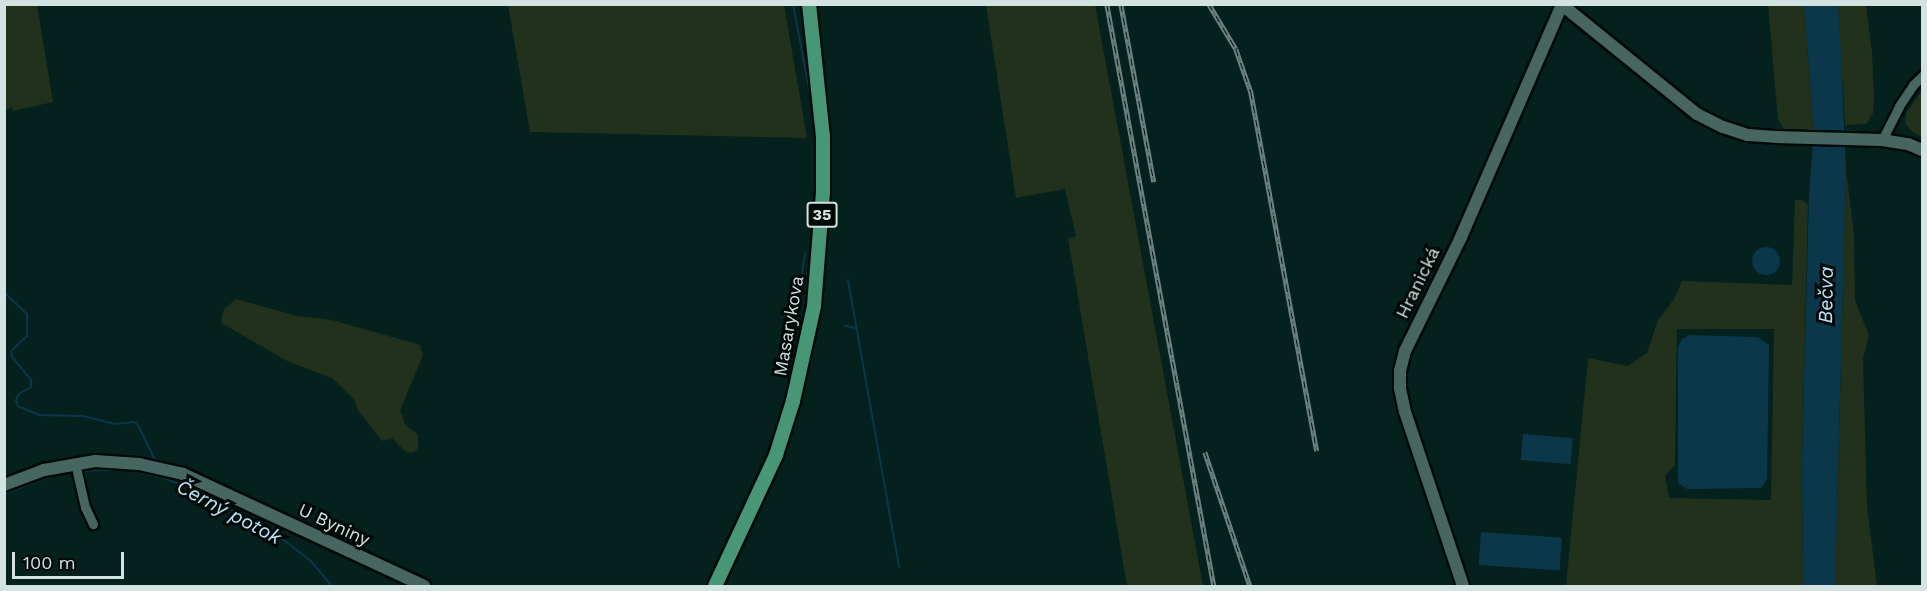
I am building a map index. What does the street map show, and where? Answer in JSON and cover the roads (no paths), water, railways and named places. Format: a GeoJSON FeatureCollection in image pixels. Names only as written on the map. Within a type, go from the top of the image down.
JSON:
{"type":"FeatureCollection","features":[{"type":"Feature","properties":{"kind":"main road","name":"Masarykova"},"geometry":{"type":"LineString","coordinates":[[803,4],[814,55]]}},
{"type":"Feature","properties":{"kind":"main road","name":"Masarykova"},"geometry":{"type":"LineString","coordinates":[[716,586],[748,521],[779,446],[798,383],[814,306],[824,192],[823,137],[809,4]]}},
{"type":"Feature","properties":{"kind":"street","name":"Hranická"},"geometry":{"type":"LineString","coordinates":[[1463,586],[1405,412],[1400,388],[1400,371],[1405,351],[1461,237],[1562,5],[1702,117],[1740,133],[1792,138],[1882,140],[1908,144],[1923,150]]}},
{"type":"Feature","properties":{"kind":"street"},"geometry":{"type":"LineString","coordinates":[[1882,140],[1899,106],[1913,85],[1923,76]]}},
{"type":"Feature","properties":{"kind":"street","name":"U Byniny"},"geometry":{"type":"LineString","coordinates":[[4,485],[44,470],[139,464],[183,474],[424,586]]}},
{"type":"Feature","properties":{"kind":"street"},"geometry":{"type":"LineString","coordinates":[[77,469],[85,507],[93,524]]}},
{"type":"Feature","properties":{"kind":"water","name":"Bečva"},"geometry":{"type":"Polygon","coordinates":[[[1804,5],[1838,5],[1841,55],[1846,170],[1835,586],[1803,586],[1802,460],[1809,194],[1814,132],[1804,5]]]}},
{"type":"Feature","properties":{"kind":"water"},"geometry":{"type":"Polygon","coordinates":[[[1766,247],[1776,251],[1780,261],[1776,271],[1766,275],[1756,271],[1752,261],[1756,251],[1766,247]]]}},
{"type":"Feature","properties":{"kind":"water"},"geometry":{"type":"Polygon","coordinates":[[[1690,335],[1758,337],[1769,345],[1767,479],[1761,488],[1687,489],[1678,483],[1678,347],[1682,339],[1690,335]]]}},
{"type":"Feature","properties":{"kind":"water"},"geometry":{"type":"Polygon","coordinates":[[[1523,434],[1573,438],[1571,464],[1521,460],[1523,434]]]}},
{"type":"Feature","properties":{"kind":"water"},"geometry":{"type":"Polygon","coordinates":[[[1481,532],[1562,538],[1560,571],[1479,565],[1481,532]]]}},
{"type":"Feature","properties":{"kind":"waterway"},"geometry":{"type":"LineString","coordinates":[[793,4],[811,99]]}},
{"type":"Feature","properties":{"kind":"waterway"},"geometry":{"type":"LineString","coordinates":[[798,319],[797,306],[805,254]]}},
{"type":"Feature","properties":{"kind":"waterway"},"geometry":{"type":"LineString","coordinates":[[848,280],[899,566]]}},
{"type":"Feature","properties":{"kind":"waterway"},"geometry":{"type":"LineString","coordinates":[[4,292],[27,314],[27,336],[11,351],[12,357],[31,380],[31,387],[19,394],[16,400],[18,406],[39,415],[83,416],[114,424],[134,422],[138,425],[155,460]]}},
{"type":"Feature","properties":{"kind":"waterway"},"geometry":{"type":"LineString","coordinates":[[845,326],[856,328]]}},
{"type":"Feature","properties":{"kind":"waterway","name":"Černý potok"},"geometry":{"type":"LineString","coordinates":[[79,471],[121,469]]}},
{"type":"Feature","properties":{"kind":"waterway","name":"Černý potok"},"geometry":{"type":"LineString","coordinates":[[126,469],[164,478],[201,492],[285,541],[311,561],[332,586]]}},
{"type":"Feature","properties":{"kind":"waterway","name":"Černý potok"},"geometry":{"type":"LineString","coordinates":[[4,494],[53,475],[73,472]]}},
{"type":"Feature","properties":{"kind":"railway"},"geometry":{"type":"LineString","coordinates":[[1107,4],[1214,586]]}},
{"type":"Feature","properties":{"kind":"railway"},"geometry":{"type":"LineString","coordinates":[[1121,4],[1154,182]]}},
{"type":"Feature","properties":{"kind":"railway"},"geometry":{"type":"LineString","coordinates":[[1209,4],[1236,49],[1251,92],[1317,451]]}},
{"type":"Feature","properties":{"kind":"railway"},"geometry":{"type":"LineString","coordinates":[[1205,452],[1250,586]]}}]}
